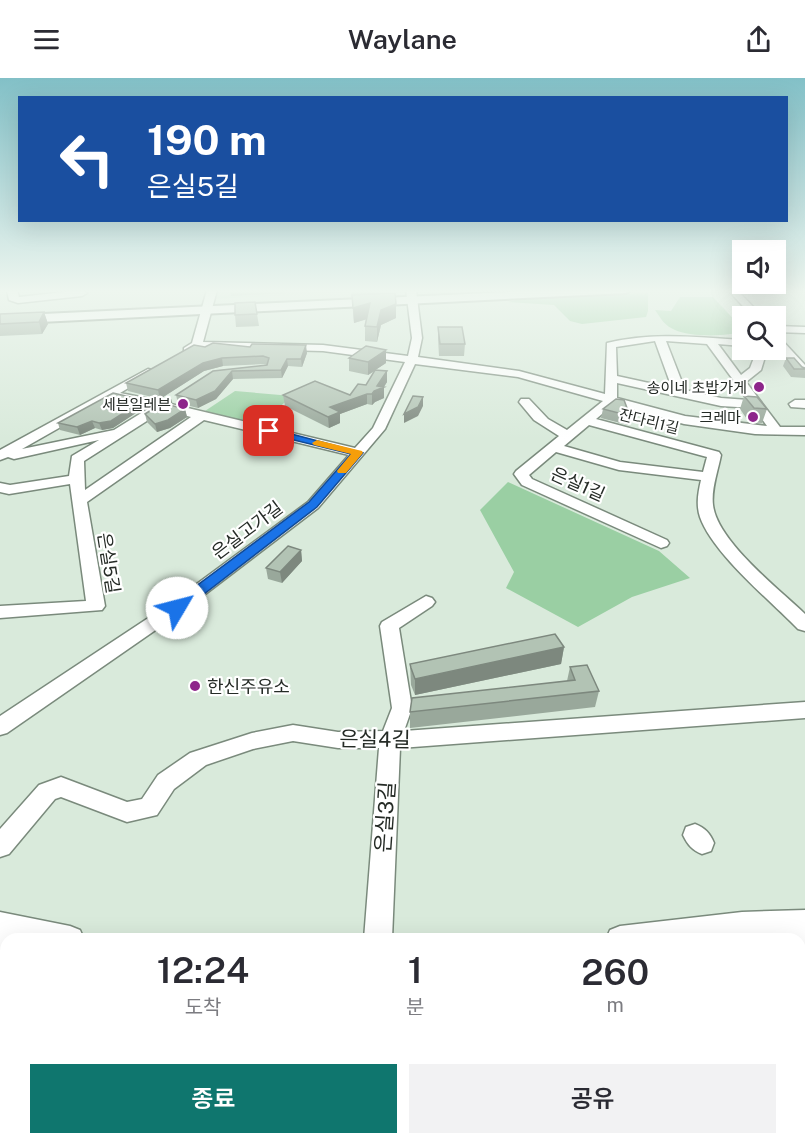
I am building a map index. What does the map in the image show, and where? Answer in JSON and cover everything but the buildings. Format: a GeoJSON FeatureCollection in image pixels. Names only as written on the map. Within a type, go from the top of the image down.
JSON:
{"type":"FeatureCollection","features":[{"type":"Feature","properties":{"kind":"street"},"geometry":{"type":"LineString","coordinates":[[197,345],[198,340]]}},
{"type":"Feature","properties":{"kind":"street","name":"은실고가길"},"geometry":{"type":"LineString","coordinates":[[0,727],[177,608],[313,505],[378,429],[414,354],[417,340]]}},
{"type":"Feature","properties":{"kind":"street","name":"잔다리1길"},"geometry":{"type":"LineString","coordinates":[[567,435],[611,401],[611,345],[638,340]]}},
{"type":"Feature","properties":{"kind":"street"},"geometry":{"type":"LineString","coordinates":[[660,340],[680,394]]}},
{"type":"Feature","properties":{"kind":"street","name":"잔다리1길"},"geometry":{"type":"LineString","coordinates":[[689,340],[732,342]]}},
{"type":"Feature","properties":{"kind":"street"},"geometry":{"type":"LineString","coordinates":[[710,341],[777,430]]}},
{"type":"Feature","properties":{"kind":"street"},"geometry":{"type":"LineString","coordinates":[[178,356],[197,345],[323,348],[519,375],[684,420],[805,431]]}},
{"type":"Feature","properties":{"kind":"street"},"geometry":{"type":"LineString","coordinates":[[786,352],[805,372]]}},
{"type":"Feature","properties":{"kind":"street"},"geometry":{"type":"LineString","coordinates":[[740,381],[755,370],[758,360]]}},
{"type":"Feature","properties":{"kind":"street"},"geometry":{"type":"LineString","coordinates":[[0,457],[159,366]]}},
{"type":"Feature","properties":{"kind":"street"},"geometry":{"type":"LineString","coordinates":[[612,378],[721,402],[758,405]]}},
{"type":"Feature","properties":{"kind":"street"},"geometry":{"type":"LineString","coordinates":[[111,393],[358,453]]}},
{"type":"Feature","properties":{"kind":"street","name":"은실5길"},"geometry":{"type":"LineString","coordinates":[[0,612],[96,606],[76,479],[77,459],[181,393]]}},
{"type":"Feature","properties":{"kind":"street"},"geometry":{"type":"LineString","coordinates":[[525,402],[534,416],[546,426],[567,435]]}},
{"type":"Feature","properties":{"kind":"street"},"geometry":{"type":"LineString","coordinates":[[79,501],[202,416]]}},
{"type":"Feature","properties":{"kind":"street","name":"잔다리1길"},"geometry":{"type":"LineString","coordinates":[[586,421],[657,441],[709,452],[714,455],[709,478]]}},
{"type":"Feature","properties":{"kind":"street"},"geometry":{"type":"LineString","coordinates":[[0,457],[123,430]]}},
{"type":"Feature","properties":{"kind":"street","name":"은실1길"},"geometry":{"type":"LineString","coordinates":[[567,435],[521,474],[527,482],[660,543]]}},
{"type":"Feature","properties":{"kind":"street","name":"은실1길"},"geometry":{"type":"LineString","coordinates":[[553,447],[619,466],[709,478]]}},
{"type":"Feature","properties":{"kind":"street"},"geometry":{"type":"LineString","coordinates":[[709,478],[705,507],[708,520],[748,572],[793,611],[805,626]]}},
{"type":"Feature","properties":{"kind":"street"},"geometry":{"type":"LineString","coordinates":[[0,488],[9,490],[76,479]]}},
{"type":"Feature","properties":{"kind":"street","name":"은실3길"},"geometry":{"type":"LineString","coordinates":[[378,933],[390,740],[402,708],[388,626],[426,602]]}},
{"type":"Feature","properties":{"kind":"street","name":"은실4길"},"geometry":{"type":"LineString","coordinates":[[0,846],[47,792],[61,787],[126,812],[149,807],[166,782],[198,759],[252,741],[292,733],[338,740],[390,740],[805,710]]}},
{"type":"Feature","properties":{"kind":"street"},"geometry":{"type":"LineString","coordinates":[[672,933],[742,925],[805,923]]}},
{"type":"Feature","properties":{"kind":"street"},"geometry":{"type":"LineString","coordinates":[[0,925],[40,933]]}},
{"type":"Feature","properties":{"kind":"green space"},"geometry":{"type":"Polygon","coordinates":[[[235,391],[292,396],[259,425],[202,413],[235,391]]]}},
{"type":"Feature","properties":{"kind":"green space"},"geometry":{"type":"Polygon","coordinates":[[[508,482],[659,551],[690,578],[632,597],[578,627],[506,588],[514,572],[480,510],[508,482]]]}},
{"type":"Feature","properties":{"kind":"slow traffic"},"geometry":{"type":"LineString","coordinates":[[317,443],[358,453],[342,471]]}},
{"type":"Feature","properties":{"kind":"place","name":"송이네 초밥가게"},"geometry":{"type":"Point","coordinates":[759,387]}},
{"type":"Feature","properties":{"kind":"place","name":"세븐일레븐"},"geometry":{"type":"Point","coordinates":[183,404]}},
{"type":"Feature","properties":{"kind":"place","name":"크레마"},"geometry":{"type":"Point","coordinates":[753,417]}},
{"type":"Feature","properties":{"kind":"place","name":"한신주유소"},"geometry":{"type":"Point","coordinates":[195,686]}},
{"type":"Feature","properties":{"kind":"route"},"geometry":{"type":"LineString","coordinates":[[177,608],[313,505],[358,453],[269,431]]}}]}
